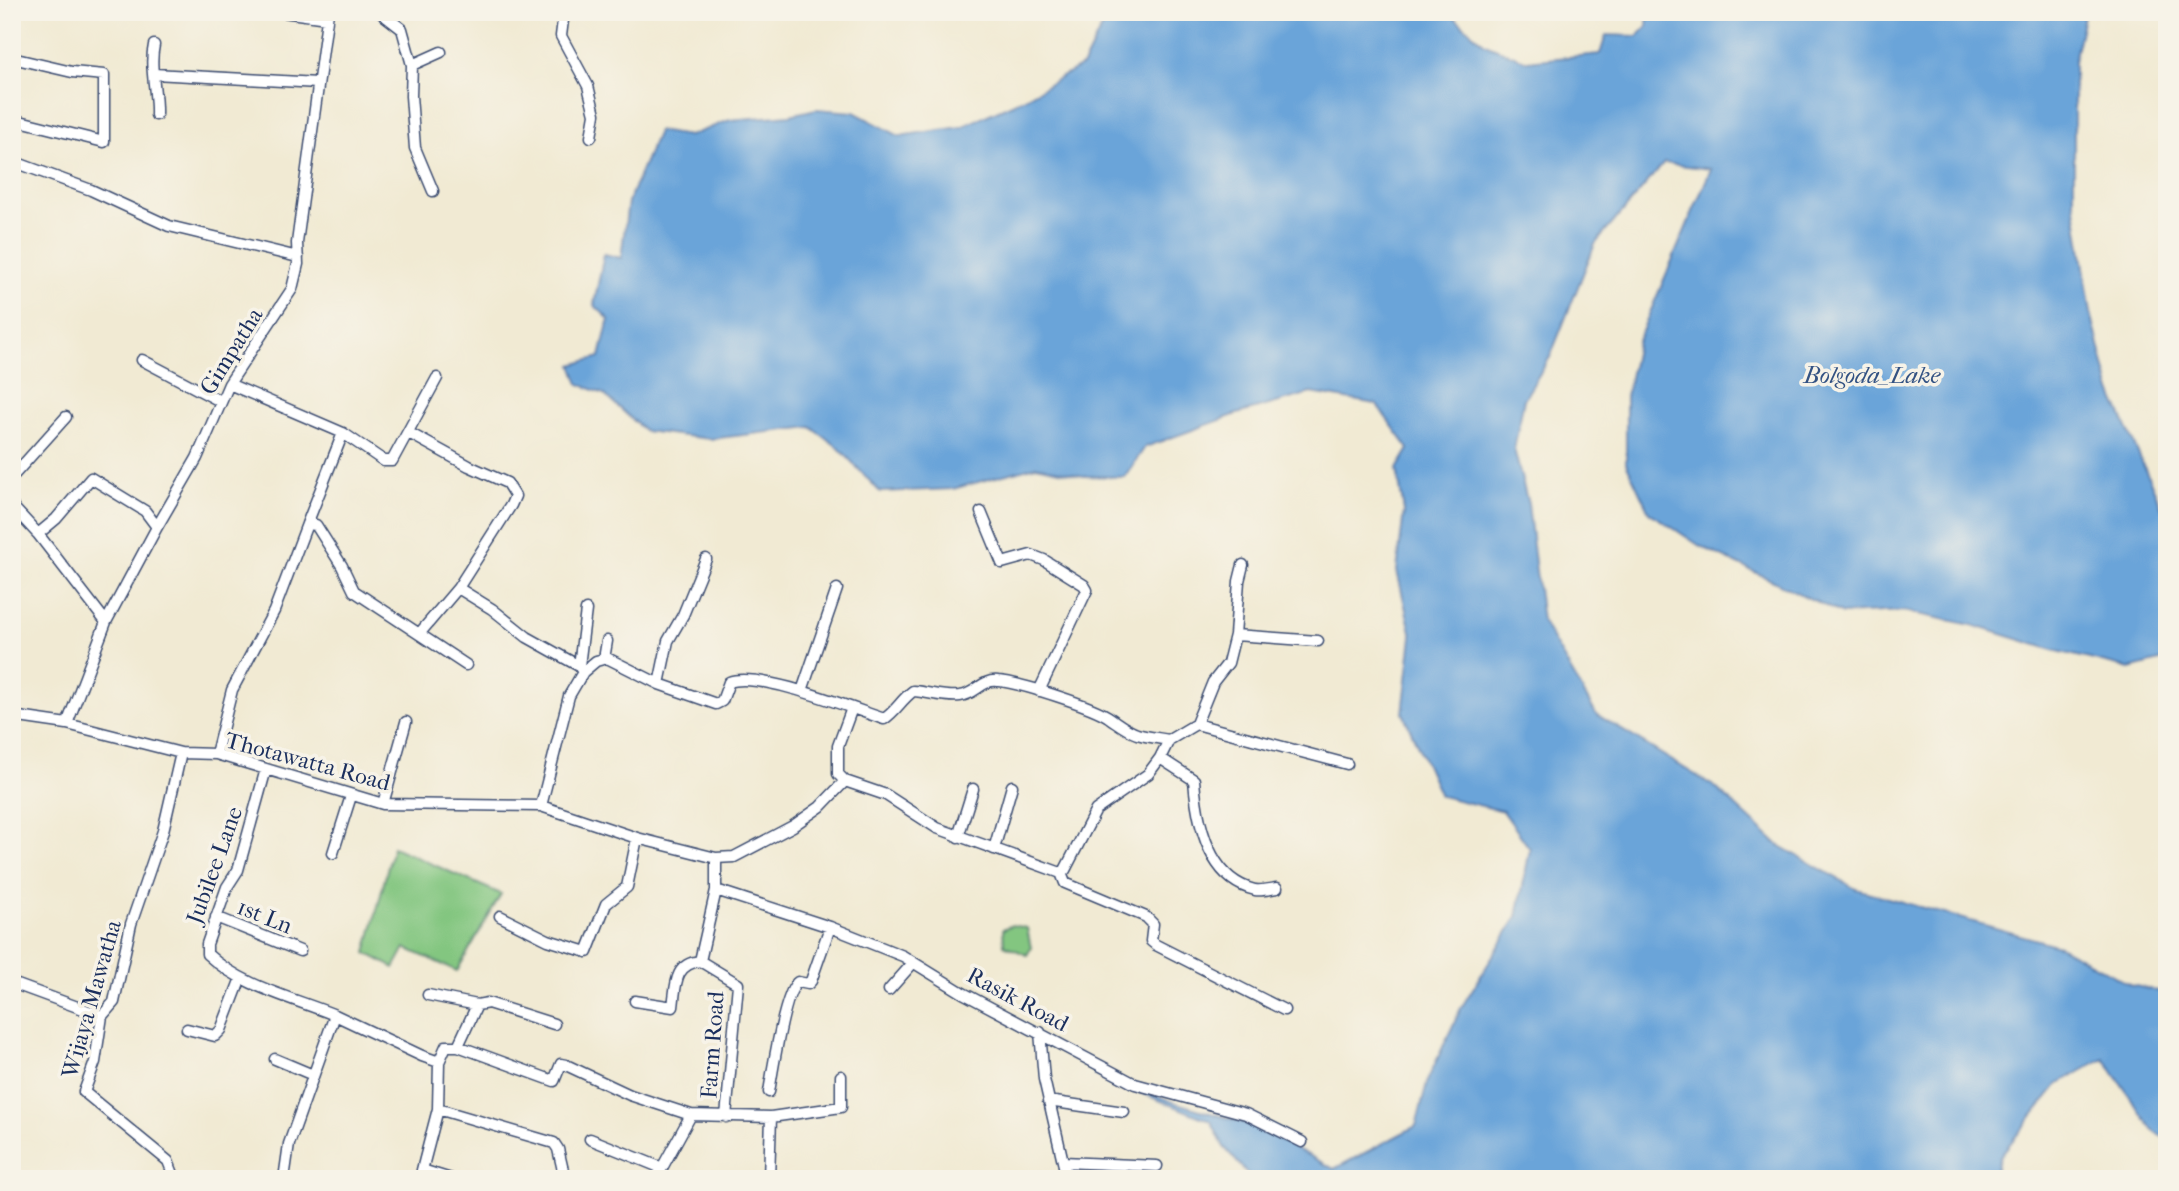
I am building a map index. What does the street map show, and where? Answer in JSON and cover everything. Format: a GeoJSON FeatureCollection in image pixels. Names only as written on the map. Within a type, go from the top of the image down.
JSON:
{"type":"FeatureCollection","features":[{"type":"Feature","properties":{"kind":"street"},"geometry":{"type":"LineString","coordinates":[[282,12],[327,15]]}},
{"type":"Feature","properties":{"kind":"street"},"geometry":{"type":"LineString","coordinates":[[380,12],[402,29],[412,65],[411,96],[415,149],[433,191]]}},
{"type":"Feature","properties":{"kind":"street"},"geometry":{"type":"LineString","coordinates":[[564,12],[561,36],[588,86],[595,114],[591,136]]}},
{"type":"Feature","properties":{"kind":"street","name":"Gimpatha"},"geometry":{"type":"LineString","coordinates":[[67,724],[106,622],[197,458],[220,401],[292,289],[327,15]]}},
{"type":"Feature","properties":{"kind":"street"},"geometry":{"type":"LineString","coordinates":[[153,45],[156,115]]}},
{"type":"Feature","properties":{"kind":"street"},"geometry":{"type":"LineString","coordinates":[[412,65],[441,52]]}},
{"type":"Feature","properties":{"kind":"street"},"geometry":{"type":"LineString","coordinates":[[12,58],[72,72],[104,75],[104,142],[12,119]]}},
{"type":"Feature","properties":{"kind":"street"},"geometry":{"type":"LineString","coordinates":[[154,74],[317,83]]}},
{"type":"Feature","properties":{"kind":"street"},"geometry":{"type":"LineString","coordinates":[[12,141],[15,142],[12,154]]}},
{"type":"Feature","properties":{"kind":"street"},"geometry":{"type":"LineString","coordinates":[[12,160],[91,190],[169,226],[298,257]]}},
{"type":"Feature","properties":{"kind":"street"},"geometry":{"type":"LineString","coordinates":[[142,360],[220,401]]}},
{"type":"Feature","properties":{"kind":"street"},"geometry":{"type":"LineString","coordinates":[[229,384],[343,433],[384,461],[392,461],[437,378]]}},
{"type":"Feature","properties":{"kind":"street"},"geometry":{"type":"LineString","coordinates":[[12,477],[66,417]]}},
{"type":"Feature","properties":{"kind":"street"},"geometry":{"type":"LineString","coordinates":[[216,754],[232,690],[274,611],[343,433]]}},
{"type":"Feature","properties":{"kind":"street"},"geometry":{"type":"LineString","coordinates":[[409,433],[469,466],[507,483],[514,496],[512,505],[458,589],[419,634]]}},
{"type":"Feature","properties":{"kind":"street"},"geometry":{"type":"LineString","coordinates":[[38,534],[56,519],[90,478],[145,511],[157,527]]}},
{"type":"Feature","properties":{"kind":"street"},"geometry":{"type":"LineString","coordinates":[[12,506],[38,534],[106,622]]}},
{"type":"Feature","properties":{"kind":"street"},"geometry":{"type":"LineString","coordinates":[[981,512],[1002,563],[1031,555],[1084,584],[1087,590],[1039,691]]}},
{"type":"Feature","properties":{"kind":"street"},"geometry":{"type":"LineString","coordinates":[[307,524],[316,525],[354,591],[467,665]]}},
{"type":"Feature","properties":{"kind":"street"},"geometry":{"type":"LineString","coordinates":[[659,684],[668,641],[683,615],[706,559]]}},
{"type":"Feature","properties":{"kind":"street"},"geometry":{"type":"LineString","coordinates":[[1061,873],[1096,810],[1148,774],[1169,740],[1196,724],[1213,682],[1228,663],[1235,635],[1239,580],[1243,565]]}},
{"type":"Feature","properties":{"kind":"street"},"geometry":{"type":"LineString","coordinates":[[458,589],[492,609],[527,637],[581,669]]}},
{"type":"Feature","properties":{"kind":"street"},"geometry":{"type":"LineString","coordinates":[[802,691],[837,589]]}},
{"type":"Feature","properties":{"kind":"street"},"geometry":{"type":"LineString","coordinates":[[541,806],[569,696],[581,669],[586,610]]}},
{"type":"Feature","properties":{"kind":"street"},"geometry":{"type":"LineString","coordinates":[[1235,635],[1318,641]]}},
{"type":"Feature","properties":{"kind":"street"},"geometry":{"type":"LineString","coordinates":[[604,659],[607,641]]}},
{"type":"Feature","properties":{"kind":"street"},"geometry":{"type":"LineString","coordinates":[[581,669],[604,659],[659,684],[716,704],[722,701],[729,682],[739,678],[802,691],[884,719],[895,712],[903,698],[913,691],[958,697],[973,693],[984,682],[999,681],[1039,691],[1096,711],[1139,734],[1169,740]]}},
{"type":"Feature","properties":{"kind":"street"},"geometry":{"type":"LineString","coordinates":[[852,708],[838,746],[838,774],[845,781],[886,795],[937,828],[958,837],[1061,873],[1065,883],[1146,917],[1153,924],[1151,941],[1156,946],[1284,1010]]}},
{"type":"Feature","properties":{"kind":"street","name":"Thotawatta Road"},"geometry":{"type":"LineString","coordinates":[[12,716],[67,724],[181,753],[216,754],[383,804],[541,806],[637,838],[716,858]]}},
{"type":"Feature","properties":{"kind":"street"},"geometry":{"type":"LineString","coordinates":[[383,804],[406,722]]}},
{"type":"Feature","properties":{"kind":"street"},"geometry":{"type":"LineString","coordinates":[[1196,724],[1347,764]]}},
{"type":"Feature","properties":{"kind":"street","name":"Wijaya Mawatha"},"geometry":{"type":"LineString","coordinates":[[175,1179],[168,1161],[84,1092],[96,1062],[102,1016],[114,1002],[131,924],[163,831],[181,753]]}},
{"type":"Feature","properties":{"kind":"street"},"geometry":{"type":"LineString","coordinates":[[1160,758],[1194,780],[1196,804],[1210,852],[1220,867],[1235,883],[1257,891],[1277,888]]}},
{"type":"Feature","properties":{"kind":"street","name":"Jubilee Lane"},"geometry":{"type":"LineString","coordinates":[[266,769],[238,870],[227,887],[207,944],[207,954],[241,978],[335,1015],[439,1062]]}},
{"type":"Feature","properties":{"kind":"street"},"geometry":{"type":"LineString","coordinates":[[716,858],[734,857],[793,826],[820,807],[845,781]]}},
{"type":"Feature","properties":{"kind":"street"},"geometry":{"type":"LineString","coordinates":[[994,849],[1012,786]]}},
{"type":"Feature","properties":{"kind":"street"},"geometry":{"type":"LineString","coordinates":[[958,837],[973,789]]}},
{"type":"Feature","properties":{"kind":"street"},"geometry":{"type":"LineString","coordinates":[[333,853],[351,796]]}},
{"type":"Feature","properties":{"kind":"street"},"geometry":{"type":"LineString","coordinates":[[500,916],[548,940],[587,951],[606,904],[627,887],[637,838]]}},
{"type":"Feature","properties":{"kind":"street","name":"Farm Road"},"geometry":{"type":"LineString","coordinates":[[656,1179],[691,1115],[726,1117],[738,984],[700,961],[716,890],[716,858]]}},
{"type":"Feature","properties":{"kind":"street","name":"Rasik Road"},"geometry":{"type":"LineString","coordinates":[[716,890],[830,927],[903,956],[963,993],[1135,1084],[1246,1114],[1302,1142]]}},
{"type":"Feature","properties":{"kind":"street","name":"1st Ln"},"geometry":{"type":"LineString","coordinates":[[216,917],[300,951]]}},
{"type":"Feature","properties":{"kind":"street"},"geometry":{"type":"LineString","coordinates":[[769,1093],[778,1037],[792,988],[798,982],[808,984],[811,981],[830,927]]}},
{"type":"Feature","properties":{"kind":"street"},"geometry":{"type":"LineString","coordinates":[[635,1001],[673,1007],[679,972],[689,962],[700,961]]}},
{"type":"Feature","properties":{"kind":"street"},"geometry":{"type":"LineString","coordinates":[[889,990],[914,963]]}},
{"type":"Feature","properties":{"kind":"street"},"geometry":{"type":"LineString","coordinates":[[187,1029],[215,1035],[221,1030],[241,978]]}},
{"type":"Feature","properties":{"kind":"street"},"geometry":{"type":"LineString","coordinates":[[12,983],[102,1016]]}},
{"type":"Feature","properties":{"kind":"street"},"geometry":{"type":"LineString","coordinates":[[428,995],[477,1005],[488,1003],[554,1024]]}},
{"type":"Feature","properties":{"kind":"street"},"geometry":{"type":"LineString","coordinates":[[458,1046],[477,1005]]}},
{"type":"Feature","properties":{"kind":"street"},"geometry":{"type":"LineString","coordinates":[[284,1179],[289,1144],[335,1015]]}},
{"type":"Feature","properties":{"kind":"street"},"geometry":{"type":"LineString","coordinates":[[1040,1032],[1048,1101],[1067,1179]]}},
{"type":"Feature","properties":{"kind":"street"},"geometry":{"type":"LineString","coordinates":[[451,1179],[422,1174],[438,1109],[439,1062],[446,1046],[458,1046],[554,1080],[561,1064],[566,1065],[630,1095],[691,1115]]}},
{"type":"Feature","properties":{"kind":"street"},"geometry":{"type":"LineString","coordinates":[[275,1059],[313,1075]]}},
{"type":"Feature","properties":{"kind":"street"},"geometry":{"type":"LineString","coordinates":[[726,1117],[771,1117],[841,1108],[841,1076]]}},
{"type":"Feature","properties":{"kind":"street"},"geometry":{"type":"LineString","coordinates":[[1048,1101],[1124,1112]]}},
{"type":"Feature","properties":{"kind":"street"},"geometry":{"type":"LineString","coordinates":[[438,1109],[550,1141],[558,1149],[564,1176],[577,1179]]}},
{"type":"Feature","properties":{"kind":"street"},"geometry":{"type":"LineString","coordinates":[[769,1179],[771,1117]]}},
{"type":"Feature","properties":{"kind":"street"},"geometry":{"type":"LineString","coordinates":[[590,1139],[662,1168]]}},
{"type":"Feature","properties":{"kind":"street"},"geometry":{"type":"LineString","coordinates":[[1063,1162],[1157,1166]]}},
{"type":"Feature","properties":{"kind":"green space"},"geometry":{"type":"Polygon","coordinates":[[[393,847],[501,894],[457,971],[405,948],[394,968],[366,953],[393,847]]]}},
{"type":"Feature","properties":{"kind":"green space"},"geometry":{"type":"Polygon","coordinates":[[[1012,925],[1027,928],[1031,948],[1027,955],[1004,945],[1003,929],[1012,925]]]}},
{"type":"Feature","properties":{"kind":"water","name":"Bolgoda_Lake"},"geometry":{"type":"Polygon","coordinates":[[[1109,12],[1448,12],[1485,44],[1526,61],[1600,54],[1606,35],[1638,36],[1647,27],[1648,12],[2085,12],[2074,61],[2074,202],[2091,313],[2110,389],[2167,519],[2167,659],[2130,669],[2053,650],[1972,625],[1903,611],[1842,614],[1700,546],[1649,512],[1626,463],[1626,397],[1637,343],[1711,169],[1664,163],[1595,244],[1550,357],[1524,399],[1514,449],[1528,504],[1542,621],[1596,714],[1715,787],[1777,844],[1856,889],[2059,946],[2131,985],[2167,993],[2167,1140],[2151,1128],[2104,1058],[2058,1084],[2000,1156],[1993,1179],[1252,1179],[1224,1147],[1211,1121],[1094,1074],[1095,1071],[1176,1103],[1252,1125],[1334,1169],[1416,1126],[1428,1079],[1461,1008],[1517,917],[1530,849],[1503,811],[1440,796],[1403,713],[1412,636],[1397,571],[1404,511],[1397,469],[1409,449],[1376,404],[1311,393],[1237,414],[1145,447],[1125,477],[1084,476],[1036,466],[953,489],[880,492],[838,447],[811,427],[710,439],[645,431],[604,394],[579,384],[572,365],[600,357],[609,319],[594,305],[604,254],[621,258],[628,202],[658,131],[689,136],[730,120],[790,115],[816,109],[854,112],[899,136],[961,127],[1023,99],[1083,65],[1109,12]]]}}]}
